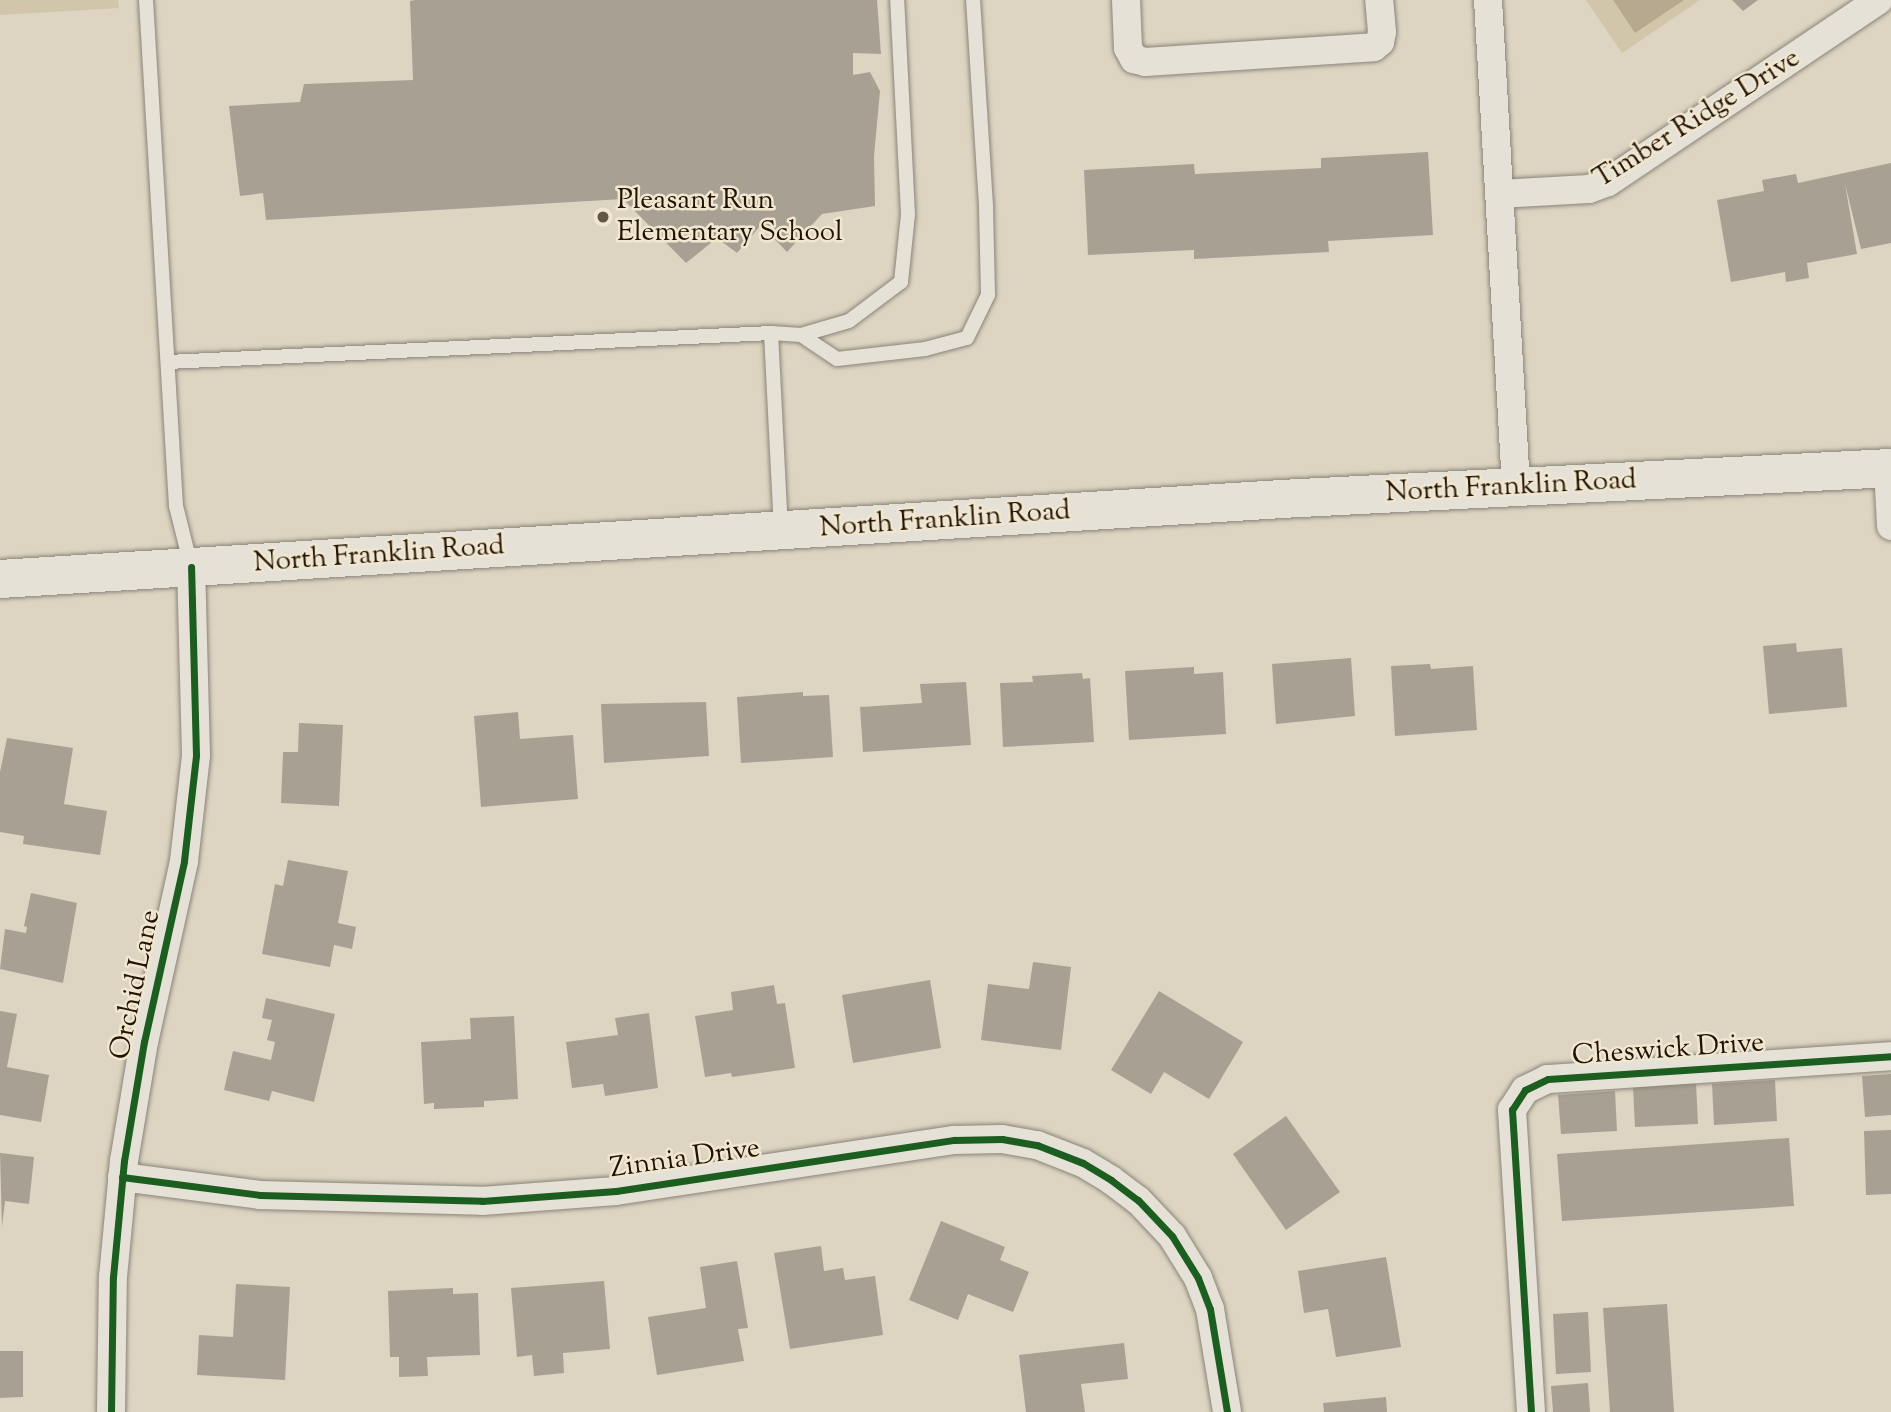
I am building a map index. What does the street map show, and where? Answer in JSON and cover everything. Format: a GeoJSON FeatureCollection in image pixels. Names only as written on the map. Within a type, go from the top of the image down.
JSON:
{"type":"FeatureCollection","features":[{"type":"Feature","properties":{"kind":"main road","name":"North Franklin Road"},"geometry":{"type":"LineString","coordinates":[[0,579],[1516,486],[1889,468]]}},
{"type":"Feature","properties":{"kind":"street"},"geometry":{"type":"LineString","coordinates":[[1126,0],[1128,48],[1134,59],[1145,62],[1374,47],[1380,42],[1382,32],[1379,0]]}},
{"type":"Feature","properties":{"kind":"street"},"geometry":{"type":"LineString","coordinates":[[1488,0],[1516,486]]}},
{"type":"Feature","properties":{"kind":"street","name":"Timber Ridge Drive"},"geometry":{"type":"LineString","coordinates":[[1499,194],[1589,189],[1608,182],[1880,0]]}},
{"type":"Feature","properties":{"kind":"street"},"geometry":{"type":"LineString","coordinates":[[1889,468],[1891,526]]}},
{"type":"Feature","properties":{"kind":"street","name":"Orchid Lane"},"geometry":{"type":"LineString","coordinates":[[111,1412],[113,1277],[122,1177],[144,1042],[182,872],[196,755],[191,567]]}},
{"type":"Feature","properties":{"kind":"street","name":"Cheswick Drive"},"geometry":{"type":"LineString","coordinates":[[1531,1412],[1512,1110],[1525,1090],[1548,1079],[1891,1056]]}},
{"type":"Feature","properties":{"kind":"street","name":"Zinnia Drive"},"geometry":{"type":"LineString","coordinates":[[122,1177],[260,1195],[426,1200],[514,1199],[616,1191],[954,1140],[1002,1139],[1053,1150],[1083,1163],[1138,1200],[1161,1223],[1198,1278],[1210,1309],[1218,1342],[1227,1412]]}},
{"type":"Feature","properties":{"kind":"lane"},"geometry":{"type":"LineString","coordinates":[[146,0],[176,506],[191,567]]}},
{"type":"Feature","properties":{"kind":"lane"},"geometry":{"type":"LineString","coordinates":[[168,362],[771,333],[801,335],[849,321],[901,282],[908,214],[897,0]]}},
{"type":"Feature","properties":{"kind":"lane"},"geometry":{"type":"LineString","coordinates":[[801,335],[837,359],[925,349],[967,338],[988,295],[986,206],[973,0]]}},
{"type":"Feature","properties":{"kind":"lane"},"geometry":{"type":"LineString","coordinates":[[771,333],[781,530]]}},
{"type":"Feature","properties":{"kind":"shaded area"},"geometry":{"type":"Polygon","coordinates":[[[0,0],[118,0],[119,8],[0,15],[0,0]]]}},
{"type":"Feature","properties":{"kind":"shaded area"},"geometry":{"type":"Polygon","coordinates":[[[1586,0],[1700,0],[1622,53],[1586,0]]]}},
{"type":"Feature","properties":{"kind":"shaded area"},"geometry":{"type":"Polygon","coordinates":[[[1613,0],[1684,0],[1635,33],[1613,0]]]}},
{"type":"Feature","properties":{"kind":"building","name":"Pleasant Run Elementary School"},"geometry":{"type":"Polygon","coordinates":[[[877,0],[881,54],[853,53],[853,75],[870,72],[880,91],[874,156],[875,206],[822,214],[787,252],[761,225],[737,253],[717,238],[686,263],[623,199],[266,220],[263,193],[240,196],[229,106],[300,102],[304,84],[413,80],[410,1],[877,0]]]}},
{"type":"Feature","properties":{"kind":"building"},"geometry":{"type":"Polygon","coordinates":[[[1732,0],[1758,0],[1743,11],[1732,0]]]}},
{"type":"Feature","properties":{"kind":"building"},"geometry":{"type":"Polygon","coordinates":[[[1428,152],[1433,235],[1328,241],[1329,252],[1194,259],[1194,250],[1088,255],[1084,170],[1194,164],[1195,174],[1321,168],[1321,158],[1428,152]]]}},
{"type":"Feature","properties":{"kind":"building"},"geometry":{"type":"Polygon","coordinates":[[[1891,163],[1891,243],[1861,249],[1845,184],[1857,254],[1807,263],[1809,278],[1786,282],[1785,272],[1731,282],[1717,200],[1764,191],[1762,180],[1796,174],[1798,183],[1891,163]]]}},
{"type":"Feature","properties":{"kind":"building"},"geometry":{"type":"Polygon","coordinates":[[[1796,643],[1797,652],[1842,648],[1847,707],[1769,714],[1763,646],[1796,643]]]}},
{"type":"Feature","properties":{"kind":"building"},"geometry":{"type":"Polygon","coordinates":[[[1351,658],[1355,716],[1276,724],[1272,664],[1351,658]]]}},
{"type":"Feature","properties":{"kind":"building"},"geometry":{"type":"Polygon","coordinates":[[[1430,664],[1431,669],[1473,666],[1477,730],[1395,736],[1391,666],[1430,664]]]}},
{"type":"Feature","properties":{"kind":"building"},"geometry":{"type":"Polygon","coordinates":[[[1194,667],[1194,674],[1223,672],[1226,734],[1129,740],[1125,671],[1194,667]]]}},
{"type":"Feature","properties":{"kind":"building"},"geometry":{"type":"Polygon","coordinates":[[[1082,673],[1083,679],[1090,678],[1094,742],[1003,747],[1000,683],[1033,682],[1032,676],[1082,673]]]}},
{"type":"Feature","properties":{"kind":"building"},"geometry":{"type":"Polygon","coordinates":[[[966,682],[971,745],[863,752],[860,707],[922,703],[920,684],[966,682]]]}},
{"type":"Feature","properties":{"kind":"building"},"geometry":{"type":"Polygon","coordinates":[[[803,692],[803,696],[829,695],[833,757],[741,763],[737,697],[803,692]]]}},
{"type":"Feature","properties":{"kind":"building"},"geometry":{"type":"Polygon","coordinates":[[[706,702],[709,756],[604,763],[601,704],[706,702]]]}},
{"type":"Feature","properties":{"kind":"building"},"geometry":{"type":"Polygon","coordinates":[[[518,712],[520,739],[573,735],[578,799],[481,807],[474,716],[518,712]]]}},
{"type":"Feature","properties":{"kind":"building"},"geometry":{"type":"Polygon","coordinates":[[[299,723],[343,725],[339,806],[281,803],[283,752],[298,752],[299,723]]]}},
{"type":"Feature","properties":{"kind":"building"},"geometry":{"type":"Polygon","coordinates":[[[7,738],[73,748],[64,804],[107,811],[100,855],[23,844],[24,836],[0,832],[0,772],[7,738]]]}},
{"type":"Feature","properties":{"kind":"building"},"geometry":{"type":"Polygon","coordinates":[[[288,860],[348,871],[338,923],[356,927],[352,949],[334,945],[330,967],[262,954],[275,884],[283,886],[288,860]]]}},
{"type":"Feature","properties":{"kind":"building"},"geometry":{"type":"Polygon","coordinates":[[[31,893],[77,903],[63,983],[0,969],[5,929],[26,933],[27,927],[24,926],[31,893]]]}},
{"type":"Feature","properties":{"kind":"building"},"geometry":{"type":"Polygon","coordinates":[[[1033,962],[1071,967],[1061,1050],[981,1040],[988,984],[1029,989],[1033,962]]]}},
{"type":"Feature","properties":{"kind":"building"},"geometry":{"type":"Polygon","coordinates":[[[930,980],[941,1048],[853,1063],[842,995],[930,980]]]}},
{"type":"Feature","properties":{"kind":"building"},"geometry":{"type":"Polygon","coordinates":[[[774,985],[777,1004],[785,1003],[795,1068],[732,1077],[731,1073],[705,1077],[695,1016],[733,1010],[731,992],[774,985]]]}},
{"type":"Feature","properties":{"kind":"building"},"geometry":{"type":"Polygon","coordinates":[[[1159,991],[1243,1042],[1209,1099],[1164,1072],[1151,1094],[1111,1070],[1159,991]]]}},
{"type":"Feature","properties":{"kind":"building"},"geometry":{"type":"Polygon","coordinates":[[[266,998],[335,1014],[314,1102],[272,1091],[269,1101],[224,1090],[233,1051],[271,1060],[275,1042],[267,1040],[272,1020],[262,1018],[266,998]]]}},
{"type":"Feature","properties":{"kind":"building"},"geometry":{"type":"Polygon","coordinates":[[[0,1011],[17,1014],[7,1067],[49,1075],[41,1122],[0,1115],[0,1011]]]}},
{"type":"Feature","properties":{"kind":"building"},"geometry":{"type":"Polygon","coordinates":[[[649,1013],[658,1088],[605,1096],[603,1084],[572,1088],[566,1042],[618,1035],[615,1018],[649,1013]]]}},
{"type":"Feature","properties":{"kind":"building"},"geometry":{"type":"Polygon","coordinates":[[[514,1016],[518,1099],[484,1101],[484,1107],[434,1109],[434,1103],[424,1104],[421,1042],[471,1039],[470,1018],[514,1016]]]}},
{"type":"Feature","properties":{"kind":"building"},"geometry":{"type":"Polygon","coordinates":[[[1891,1074],[1891,1115],[1865,1117],[1862,1076],[1891,1074]]]}},
{"type":"Feature","properties":{"kind":"building"},"geometry":{"type":"Polygon","coordinates":[[[1775,1080],[1777,1121],[1714,1125],[1712,1084],[1775,1080]]]}},
{"type":"Feature","properties":{"kind":"building"},"geometry":{"type":"Polygon","coordinates":[[[1696,1083],[1698,1124],[1635,1127],[1633,1087],[1696,1083]]]}},
{"type":"Feature","properties":{"kind":"building"},"geometry":{"type":"Polygon","coordinates":[[[1615,1091],[1617,1131],[1561,1134],[1558,1095],[1615,1091]]]}},
{"type":"Feature","properties":{"kind":"building"},"geometry":{"type":"Polygon","coordinates":[[[1286,1116],[1340,1192],[1286,1230],[1233,1154],[1286,1116]]]}},
{"type":"Feature","properties":{"kind":"building"},"geometry":{"type":"Polygon","coordinates":[[[1891,1130],[1891,1194],[1866,1195],[1864,1131],[1891,1130]]]}},
{"type":"Feature","properties":{"kind":"building"},"geometry":{"type":"Polygon","coordinates":[[[1789,1138],[1794,1206],[1562,1221],[1557,1154],[1789,1138]]]}},
{"type":"Feature","properties":{"kind":"building"},"geometry":{"type":"Polygon","coordinates":[[[0,1153],[34,1157],[29,1204],[5,1201],[2,1227],[0,1153]]]}},
{"type":"Feature","properties":{"kind":"building"},"geometry":{"type":"Polygon","coordinates":[[[941,1221],[1005,1247],[1000,1260],[1029,1272],[1013,1312],[968,1294],[958,1320],[909,1300],[941,1221]]]}},
{"type":"Feature","properties":{"kind":"building"},"geometry":{"type":"Polygon","coordinates":[[[821,1246],[824,1271],[843,1268],[845,1280],[875,1276],[883,1335],[790,1349],[774,1253],[821,1246]]]}},
{"type":"Feature","properties":{"kind":"building"},"geometry":{"type":"Polygon","coordinates":[[[1386,1257],[1401,1347],[1336,1357],[1328,1309],[1304,1313],[1298,1271],[1386,1257]]]}},
{"type":"Feature","properties":{"kind":"building"},"geometry":{"type":"Polygon","coordinates":[[[737,1261],[748,1328],[738,1329],[744,1361],[657,1375],[648,1317],[706,1308],[700,1267],[737,1261]]]}},
{"type":"Feature","properties":{"kind":"building"},"geometry":{"type":"Polygon","coordinates":[[[604,1281],[610,1349],[563,1353],[564,1373],[534,1376],[532,1355],[517,1357],[511,1288],[604,1281]]]}},
{"type":"Feature","properties":{"kind":"building"},"geometry":{"type":"Polygon","coordinates":[[[236,1284],[290,1287],[285,1380],[197,1375],[199,1335],[233,1337],[236,1284]]]}},
{"type":"Feature","properties":{"kind":"building"},"geometry":{"type":"Polygon","coordinates":[[[453,1288],[453,1294],[478,1293],[480,1355],[427,1357],[428,1376],[399,1377],[399,1357],[390,1357],[388,1291],[453,1288]]]}},
{"type":"Feature","properties":{"kind":"building"},"geometry":{"type":"Polygon","coordinates":[[[1667,1304],[1674,1412],[1610,1412],[1603,1308],[1667,1304]]]}},
{"type":"Feature","properties":{"kind":"building"},"geometry":{"type":"Polygon","coordinates":[[[1588,1312],[1591,1372],[1556,1374],[1553,1314],[1588,1312]]]}},
{"type":"Feature","properties":{"kind":"building"},"geometry":{"type":"Polygon","coordinates":[[[1124,1343],[1128,1379],[1081,1384],[1085,1412],[1026,1412],[1019,1355],[1124,1343]]]}},
{"type":"Feature","properties":{"kind":"building"},"geometry":{"type":"Polygon","coordinates":[[[0,1351],[23,1351],[23,1397],[0,1398],[0,1351]]]}},
{"type":"Feature","properties":{"kind":"building"},"geometry":{"type":"Polygon","coordinates":[[[1588,1383],[1590,1412],[1553,1412],[1551,1386],[1588,1383]]]}},
{"type":"Feature","properties":{"kind":"building"},"geometry":{"type":"Polygon","coordinates":[[[1386,1397],[1387,1412],[1324,1412],[1323,1403],[1386,1397]]]}},
{"type":"Feature","properties":{"kind":"cycle path"},"geometry":{"type":"LineString","coordinates":[[111,1412],[113,1277],[124,1161],[144,1042],[184,861],[196,755],[191,567]]}},
{"type":"Feature","properties":{"kind":"cycle path"},"geometry":{"type":"LineString","coordinates":[[1531,1412],[1512,1110],[1525,1090],[1548,1079],[1891,1056]]}},
{"type":"Feature","properties":{"kind":"cycle path"},"geometry":{"type":"LineString","coordinates":[[122,1177],[260,1195],[482,1201],[616,1191],[954,1140],[1002,1139],[1037,1145],[1083,1163],[1111,1180],[1138,1200],[1172,1236],[1198,1278],[1210,1309],[1227,1412]]}},
{"type":"Feature","properties":{"kind":"place","name":"Pleasant Run Elementary School"},"geometry":{"type":"Point","coordinates":[603,217]}}]}
